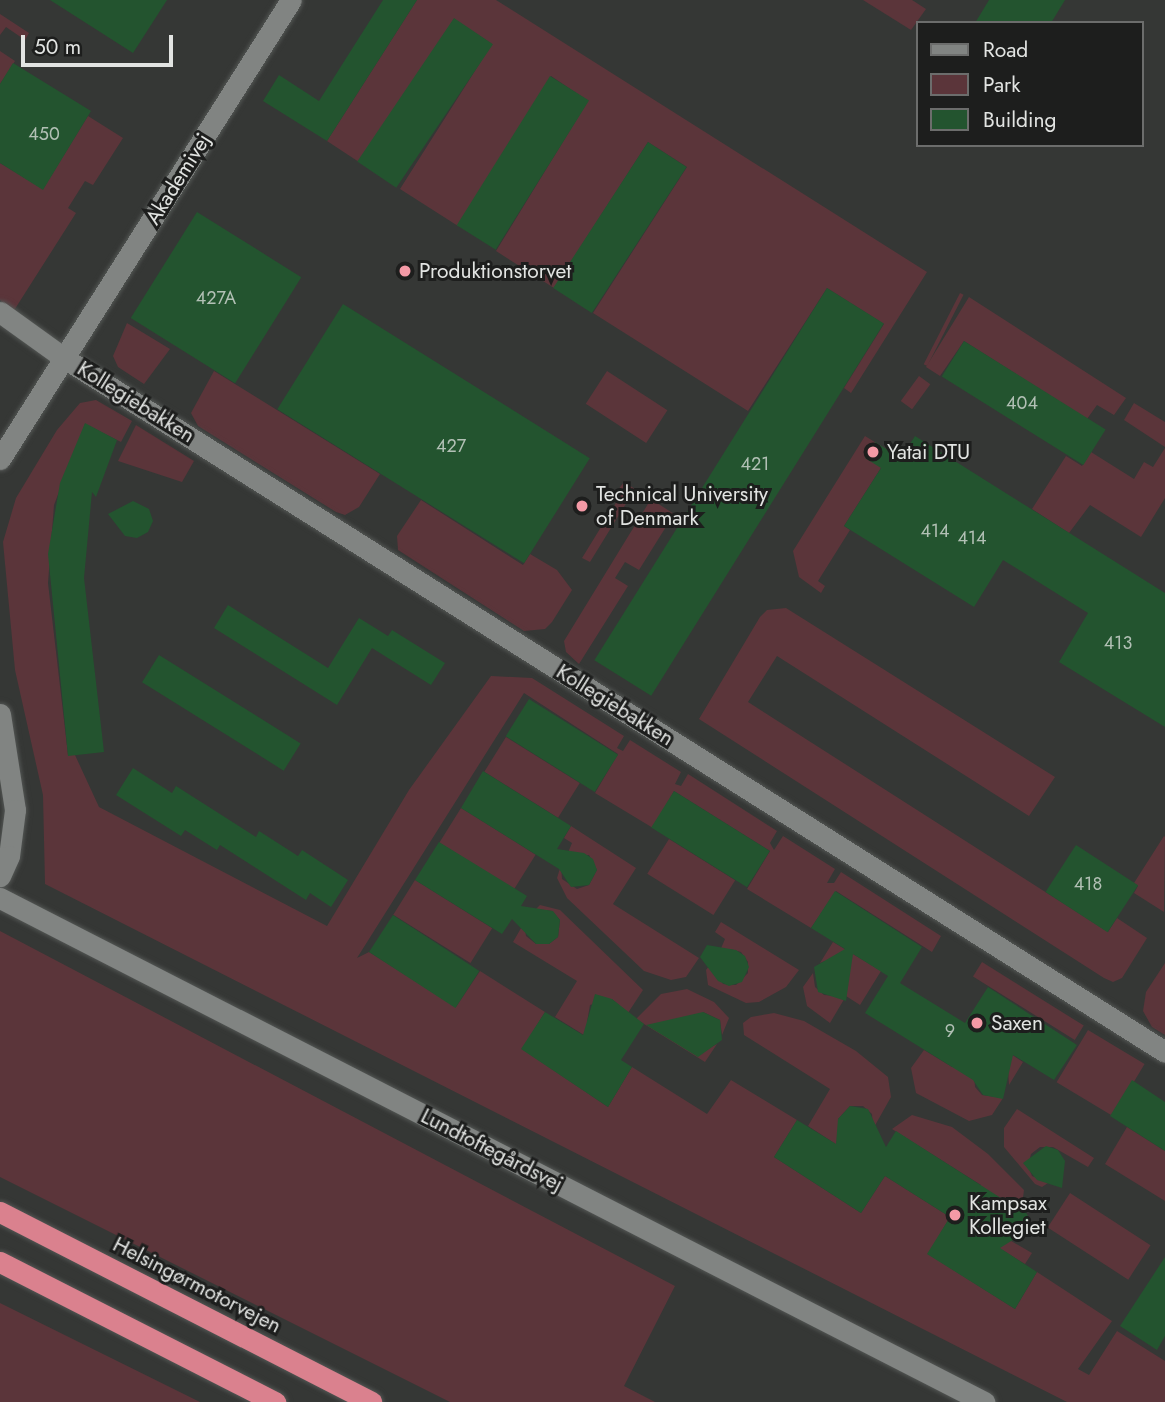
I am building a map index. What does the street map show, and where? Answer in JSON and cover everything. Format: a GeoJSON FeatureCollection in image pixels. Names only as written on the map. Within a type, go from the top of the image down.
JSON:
{"type":"FeatureCollection","features":[{"type":"Feature","properties":{"kind":"highway","name":"Helsingørmotorvejen"},"geometry":{"type":"LineString","coordinates":[[0,1212],[371,1402]]}},
{"type":"Feature","properties":{"kind":"highway"},"geometry":{"type":"LineString","coordinates":[[0,1262],[275,1402]]}},
{"type":"Feature","properties":{"kind":"street","name":"Akademivej"},"geometry":{"type":"LineString","coordinates":[[0,459],[291,0]]}},
{"type":"Feature","properties":{"kind":"street"},"geometry":{"type":"LineString","coordinates":[[0,312],[64,358]]}},
{"type":"Feature","properties":{"kind":"street","name":"Kollegiebakken"},"geometry":{"type":"LineString","coordinates":[[64,358],[1165,1052]]}},
{"type":"Feature","properties":{"kind":"street"},"geometry":{"type":"LineString","coordinates":[[0,714],[15,810],[11,845],[0,876]]}},
{"type":"Feature","properties":{"kind":"street","name":"Lundtoftegårdsvej"},"geometry":{"type":"LineString","coordinates":[[0,898],[984,1402]]}},
{"type":"Feature","properties":{"kind":"green space"},"geometry":{"type":"Polygon","coordinates":[[[417,0],[496,0],[927,272],[851,393],[844,388],[884,324],[827,288],[748,411],[593,313],[687,167],[648,142],[554,288],[496,251],[588,101],[551,76],[458,226],[400,189],[492,44],[454,19],[362,164],[327,141],[417,0]]]}},
{"type":"Feature","properties":{"kind":"green space"},"geometry":{"type":"Polygon","coordinates":[[[863,0],[912,0],[926,9],[911,30],[863,0]]]}},
{"type":"Feature","properties":{"kind":"green space"},"geometry":{"type":"Polygon","coordinates":[[[0,14],[29,33],[25,40],[6,27],[0,35],[0,14]]]}},
{"type":"Feature","properties":{"kind":"green space"},"geometry":{"type":"Polygon","coordinates":[[[0,51],[15,61],[0,84],[0,51]]]}},
{"type":"Feature","properties":{"kind":"green space"},"geometry":{"type":"Polygon","coordinates":[[[88,116],[123,138],[93,185],[85,181],[68,208],[76,213],[13,312],[0,300],[0,163],[43,189],[88,116]]]}},
{"type":"Feature","properties":{"kind":"green space"},"geometry":{"type":"Polygon","coordinates":[[[960,293],[964,295],[927,366],[924,364],[960,293]]]}},
{"type":"Feature","properties":{"kind":"green space"},"geometry":{"type":"Polygon","coordinates":[[[969,297],[1126,398],[1114,415],[1097,405],[1087,419],[964,341],[940,376],[926,367],[969,297]]]}},
{"type":"Feature","properties":{"kind":"green space"},"geometry":{"type":"Polygon","coordinates":[[[127,323],[170,349],[144,384],[118,367],[113,356],[127,323]]]}},
{"type":"Feature","properties":{"kind":"green space"},"geometry":{"type":"Polygon","coordinates":[[[214,371],[380,474],[359,507],[345,515],[336,512],[198,426],[191,413],[214,371]]]}},
{"type":"Feature","properties":{"kind":"green space"},"geometry":{"type":"Polygon","coordinates":[[[607,371],[667,410],[646,443],[586,404],[607,371]]]}},
{"type":"Feature","properties":{"kind":"green space"},"geometry":{"type":"Polygon","coordinates":[[[919,376],[930,384],[912,409],[901,401],[919,376]]]}},
{"type":"Feature","properties":{"kind":"green space"},"geometry":{"type":"Polygon","coordinates":[[[96,400],[132,421],[121,442],[85,424],[54,505],[48,583],[68,755],[75,755],[99,807],[327,926],[409,790],[491,676],[532,678],[624,736],[617,748],[623,751],[630,740],[681,772],[675,784],[681,786],[688,774],[777,831],[770,843],[774,850],[783,836],[835,869],[827,883],[834,883],[841,872],[941,936],[932,952],[836,891],[811,928],[747,889],[770,851],[674,791],[653,828],[595,793],[618,754],[524,693],[357,958],[369,952],[456,1007],[480,971],[545,1012],[522,1049],[608,1107],[632,1067],[707,1114],[731,1080],[797,1120],[774,1157],[861,1213],[885,1176],[950,1217],[928,1254],[1015,1309],[1037,1272],[1112,1321],[1078,1369],[1089,1375],[1117,1331],[1165,1361],[1165,1402],[1067,1402],[45,884],[43,795],[15,670],[3,542],[16,498],[57,430],[80,403],[96,400]]]}},
{"type":"Feature","properties":{"kind":"green space"},"geometry":{"type":"Polygon","coordinates":[[[1134,403],[1165,422],[1165,447],[1124,420],[1134,403]]]}},
{"type":"Feature","properties":{"kind":"green space"},"geometry":{"type":"Polygon","coordinates":[[[136,425],[194,461],[182,482],[118,461],[136,425]]]}},
{"type":"Feature","properties":{"kind":"green space"},"geometry":{"type":"Polygon","coordinates":[[[865,436],[891,452],[844,526],[850,530],[818,581],[825,586],[821,593],[799,577],[793,551],[865,436]]]}},
{"type":"Feature","properties":{"kind":"green space"},"geometry":{"type":"Polygon","coordinates":[[[1165,448],[1165,498],[1141,537],[1090,505],[1069,533],[1032,509],[1066,456],[1082,466],[1091,452],[1134,479],[1144,462],[1153,467],[1165,448]]]}},
{"type":"Feature","properties":{"kind":"green space"},"geometry":{"type":"Polygon","coordinates":[[[624,482],[635,489],[590,562],[582,558],[622,493],[618,490],[624,482]]]}},
{"type":"Feature","properties":{"kind":"green space"},"geometry":{"type":"Polygon","coordinates":[[[651,499],[674,514],[639,570],[625,562],[615,578],[628,586],[579,664],[566,652],[564,641],[651,499]]]}},
{"type":"Feature","properties":{"kind":"green space"},"geometry":{"type":"Polygon","coordinates":[[[421,500],[523,565],[530,554],[557,570],[572,590],[552,622],[545,629],[524,631],[398,550],[397,536],[421,500]]]}},
{"type":"Feature","properties":{"kind":"green space"},"geometry":{"type":"Polygon","coordinates":[[[786,608],[1055,777],[1029,816],[777,656],[748,702],[1108,932],[1117,918],[1147,938],[1122,978],[1113,982],[1104,978],[699,719],[760,617],[767,610],[786,608]]]}},
{"type":"Feature","properties":{"kind":"green space"},"geometry":{"type":"Polygon","coordinates":[[[506,737],[580,783],[558,818],[484,772],[506,737]]]}},
{"type":"Feature","properties":{"kind":"green space"},"geometry":{"type":"Polygon","coordinates":[[[461,808],[536,855],[514,889],[439,843],[461,808]]]}},
{"type":"Feature","properties":{"kind":"green space"},"geometry":{"type":"Polygon","coordinates":[[[571,826],[636,868],[613,904],[699,958],[686,977],[671,980],[644,971],[567,898],[557,878],[561,865],[562,879],[577,889],[589,885],[597,870],[589,855],[567,855],[572,843],[564,838],[571,826]]]}},
{"type":"Feature","properties":{"kind":"green space"},"geometry":{"type":"Polygon","coordinates":[[[1164,836],[1164,912],[1134,893],[1138,886],[1134,883],[1164,836]]]}},
{"type":"Feature","properties":{"kind":"green space"},"geometry":{"type":"Polygon","coordinates":[[[669,839],[735,880],[713,915],[647,874],[669,839]]]}},
{"type":"Feature","properties":{"kind":"green space"},"geometry":{"type":"Polygon","coordinates":[[[415,880],[492,928],[470,963],[393,915],[415,880]]]}},
{"type":"Feature","properties":{"kind":"green space"},"geometry":{"type":"Polygon","coordinates":[[[540,905],[560,910],[643,990],[622,1022],[621,1007],[612,999],[590,1005],[587,1022],[605,1048],[555,1017],[577,981],[513,942],[524,923],[526,936],[536,944],[549,944],[558,937],[560,920],[552,911],[536,909],[540,905]]]}},
{"type":"Feature","properties":{"kind":"green space"},"geometry":{"type":"Polygon","coordinates":[[[721,922],[799,970],[786,987],[759,1002],[746,1003],[708,985],[706,970],[712,962],[723,984],[736,985],[748,973],[748,962],[741,952],[730,949],[719,953],[725,939],[715,932],[721,922]]]}},
{"type":"Feature","properties":{"kind":"green space"},"geometry":{"type":"Polygon","coordinates":[[[0,931],[675,1286],[624,1386],[655,1402],[450,1402],[0,1177],[0,931]]]}},
{"type":"Feature","properties":{"kind":"green space"},"geometry":{"type":"Polygon","coordinates":[[[833,942],[881,971],[860,1005],[846,996],[830,1023],[807,1006],[803,987],[813,973],[815,987],[824,995],[836,996],[846,989],[849,972],[825,961],[820,963],[833,942]]]}},
{"type":"Feature","properties":{"kind":"green space"},"geometry":{"type":"Polygon","coordinates":[[[982,962],[1084,1026],[1075,1040],[973,976],[982,962]]]}},
{"type":"Feature","properties":{"kind":"green space"},"geometry":{"type":"Polygon","coordinates":[[[1165,963],[1165,1035],[1152,1027],[1143,1011],[1146,992],[1165,963]]]}},
{"type":"Feature","properties":{"kind":"green space"},"geometry":{"type":"Polygon","coordinates":[[[687,989],[714,1002],[729,1018],[722,1035],[720,1020],[703,1012],[707,1049],[717,1044],[705,1062],[636,1019],[661,994],[687,989]]]}},
{"type":"Feature","properties":{"kind":"green space"},"geometry":{"type":"Polygon","coordinates":[[[774,1013],[804,1021],[856,1051],[888,1077],[891,1097],[873,1129],[872,1114],[863,1106],[850,1106],[838,1119],[856,1157],[808,1126],[830,1089],[744,1035],[743,1023],[751,1017],[774,1013]]]}},
{"type":"Feature","properties":{"kind":"green space"},"geometry":{"type":"Polygon","coordinates":[[[974,1030],[1023,1062],[1009,1085],[1008,1070],[974,1075],[975,1087],[982,1095],[1003,1098],[992,1115],[969,1121],[916,1093],[911,1068],[924,1050],[952,1067],[974,1030]]]}},
{"type":"Feature","properties":{"kind":"green space"},"geometry":{"type":"Polygon","coordinates":[[[1088,1030],[1145,1064],[1113,1116],[1057,1082],[1088,1030]]]}},
{"type":"Feature","properties":{"kind":"green space"},"geometry":{"type":"Polygon","coordinates":[[[1017,1109],[1094,1158],[1088,1167],[1053,1147],[1040,1147],[1031,1154],[1028,1166],[1032,1176],[1048,1183],[1042,1187],[1035,1184],[1004,1147],[1004,1128],[1017,1109]]]}},
{"type":"Feature","properties":{"kind":"green space"},"geometry":{"type":"Polygon","coordinates":[[[912,1115],[952,1127],[988,1154],[1024,1190],[1022,1205],[1004,1202],[1006,1238],[1032,1253],[1025,1264],[959,1223],[981,1185],[892,1129],[912,1115]]]}},
{"type":"Feature","properties":{"kind":"green space"},"geometry":{"type":"Polygon","coordinates":[[[1127,1127],[1165,1151],[1165,1201],[1105,1164],[1127,1127]]]}},
{"type":"Feature","properties":{"kind":"green space"},"geometry":{"type":"Polygon","coordinates":[[[1070,1193],[1151,1245],[1128,1280],[1048,1227],[1070,1193]]]}},
{"type":"Feature","properties":{"kind":"green space"},"geometry":{"type":"Polygon","coordinates":[[[0,1303],[200,1402],[0,1402],[0,1303]]]}},
{"type":"Feature","properties":{"kind":"building"},"geometry":{"type":"Polygon","coordinates":[[[50,0],[167,0],[133,53],[50,0]]]}},
{"type":"Feature","properties":{"kind":"building"},"geometry":{"type":"Polygon","coordinates":[[[383,0],[417,0],[327,141],[263,101],[279,75],[319,101],[383,0]]]}},
{"type":"Feature","properties":{"kind":"building"},"geometry":{"type":"Polygon","coordinates":[[[989,0],[1065,0],[1052,21],[976,21],[989,0]]]}},
{"type":"Feature","properties":{"kind":"building"},"geometry":{"type":"Polygon","coordinates":[[[454,18],[493,44],[396,188],[357,161],[454,18]]]}},
{"type":"Feature","properties":{"kind":"building"},"geometry":{"type":"Polygon","coordinates":[[[13,63],[91,111],[43,190],[0,163],[0,84],[13,63]]]}},
{"type":"Feature","properties":{"kind":"building"},"geometry":{"type":"Polygon","coordinates":[[[550,76],[589,100],[496,250],[457,225],[550,76]]]}},
{"type":"Feature","properties":{"kind":"building"},"geometry":{"type":"Polygon","coordinates":[[[648,142],[687,167],[592,313],[553,288],[648,142]]]}},
{"type":"Feature","properties":{"kind":"building"},"geometry":{"type":"Polygon","coordinates":[[[197,212],[301,277],[235,383],[131,318],[197,212]]]}},
{"type":"Feature","properties":{"kind":"building"},"geometry":{"type":"Polygon","coordinates":[[[827,288],[884,324],[651,696],[594,660],[827,288]]]}},
{"type":"Feature","properties":{"kind":"building"},"geometry":{"type":"Polygon","coordinates":[[[343,304],[590,458],[524,563],[277,409],[343,304]]]}},
{"type":"Feature","properties":{"kind":"building"},"geometry":{"type":"Polygon","coordinates":[[[964,341],[1106,429],[1083,465],[942,377],[964,341]]]}},
{"type":"Feature","properties":{"kind":"building"},"geometry":{"type":"Polygon","coordinates":[[[85,423],[117,440],[96,497],[92,492],[84,578],[104,752],[68,756],[48,554],[60,483],[85,423]]]}},
{"type":"Feature","properties":{"kind":"building"},"geometry":{"type":"Polygon","coordinates":[[[915,436],[1165,593],[1165,727],[1059,662],[1088,613],[1003,560],[974,607],[844,526],[881,468],[865,458],[875,442],[901,458],[915,436]]]}},
{"type":"Feature","properties":{"kind":"building"},"geometry":{"type":"Polygon","coordinates":[[[133,501],[149,509],[153,521],[148,532],[137,538],[125,536],[108,514],[133,501]]]}},
{"type":"Feature","properties":{"kind":"building"},"geometry":{"type":"Polygon","coordinates":[[[228,605],[328,668],[359,618],[388,636],[392,630],[445,663],[431,685],[372,648],[337,705],[214,628],[228,605]]]}},
{"type":"Feature","properties":{"kind":"building"},"geometry":{"type":"Polygon","coordinates":[[[159,655],[301,743],[284,771],[142,682],[159,655]]]}},
{"type":"Feature","properties":{"kind":"building"},"geometry":{"type":"Polygon","coordinates":[[[529,699],[618,755],[595,792],[506,736],[529,699]]]}},
{"type":"Feature","properties":{"kind":"building"},"geometry":{"type":"Polygon","coordinates":[[[133,768],[172,793],[176,786],[256,837],[259,831],[298,856],[302,850],[348,880],[331,907],[310,893],[306,900],[220,845],[217,850],[185,830],[181,836],[116,795],[133,768]]]}},
{"type":"Feature","properties":{"kind":"building"},"geometry":{"type":"Polygon","coordinates":[[[483,771],[571,826],[557,849],[584,853],[593,859],[597,870],[589,885],[571,887],[559,869],[461,808],[483,771]]]}},
{"type":"Feature","properties":{"kind":"building"},"geometry":{"type":"Polygon","coordinates":[[[674,791],[770,851],[747,887],[651,827],[674,791]]]}},
{"type":"Feature","properties":{"kind":"building"},"geometry":{"type":"Polygon","coordinates":[[[439,842],[527,896],[521,906],[553,911],[560,920],[558,937],[549,944],[536,944],[512,919],[502,934],[415,880],[439,842]]]}},
{"type":"Feature","properties":{"kind":"building"},"geometry":{"type":"Polygon","coordinates":[[[1076,845],[1138,885],[1108,932],[1046,892],[1076,845]]]}},
{"type":"Feature","properties":{"kind":"building"},"geometry":{"type":"Polygon","coordinates":[[[835,891],[922,947],[900,983],[965,1023],[988,987],[1077,1045],[1054,1080],[1013,1055],[1003,1099],[983,1095],[973,1080],[865,1013],[888,976],[853,954],[846,1001],[818,992],[814,967],[845,949],[811,928],[835,891]]]}},
{"type":"Feature","properties":{"kind":"building"},"geometry":{"type":"Polygon","coordinates":[[[393,915],[479,971],[455,1008],[369,952],[393,915]]]}},
{"type":"Feature","properties":{"kind":"building"},"geometry":{"type":"Polygon","coordinates":[[[707,945],[736,950],[745,956],[749,967],[742,982],[729,986],[718,981],[700,957],[707,945]]]}},
{"type":"Feature","properties":{"kind":"building"},"geometry":{"type":"Polygon","coordinates":[[[595,994],[612,999],[644,1024],[621,1060],[632,1067],[608,1107],[521,1049],[545,1012],[583,1035],[595,994]]]}},
{"type":"Feature","properties":{"kind":"building"},"geometry":{"type":"Polygon","coordinates":[[[703,1012],[720,1020],[722,1040],[698,1057],[646,1025],[703,1012]]]}},
{"type":"Feature","properties":{"kind":"building"},"geometry":{"type":"Polygon","coordinates":[[[1132,1080],[1165,1102],[1165,1151],[1110,1116],[1132,1080]]]}},
{"type":"Feature","properties":{"kind":"building","name":"Kampsax Kollegiet"},"geometry":{"type":"Polygon","coordinates":[[[850,1106],[868,1109],[886,1147],[896,1131],[1004,1200],[1022,1205],[1028,1216],[1027,1231],[1000,1248],[1037,1272],[1015,1309],[927,1254],[950,1217],[885,1176],[861,1213],[774,1157],[797,1120],[836,1144],[838,1119],[850,1106]]]}},
{"type":"Feature","properties":{"kind":"building"},"geometry":{"type":"Polygon","coordinates":[[[1046,1146],[1058,1150],[1065,1161],[1062,1188],[1037,1180],[1023,1163],[1046,1146]]]}},
{"type":"Feature","properties":{"kind":"building"},"geometry":{"type":"Polygon","coordinates":[[[1165,1257],[1165,1336],[1157,1350],[1120,1326],[1165,1257]]]}},
{"type":"Feature","properties":{"kind":"place","name":"Produktionstorvet"},"geometry":{"type":"Point","coordinates":[405,271]}},
{"type":"Feature","properties":{"kind":"place","name":"Yatai DTU"},"geometry":{"type":"Point","coordinates":[873,452]}},
{"type":"Feature","properties":{"kind":"place","name":"Technical University of Denmark"},"geometry":{"type":"Point","coordinates":[582,506]}},
{"type":"Feature","properties":{"kind":"place","name":"Saxen"},"geometry":{"type":"Point","coordinates":[977,1023]}},
{"type":"Feature","properties":{"kind":"place","name":"Kampsax Kollegiet"},"geometry":{"type":"Point","coordinates":[955,1215]}}]}
